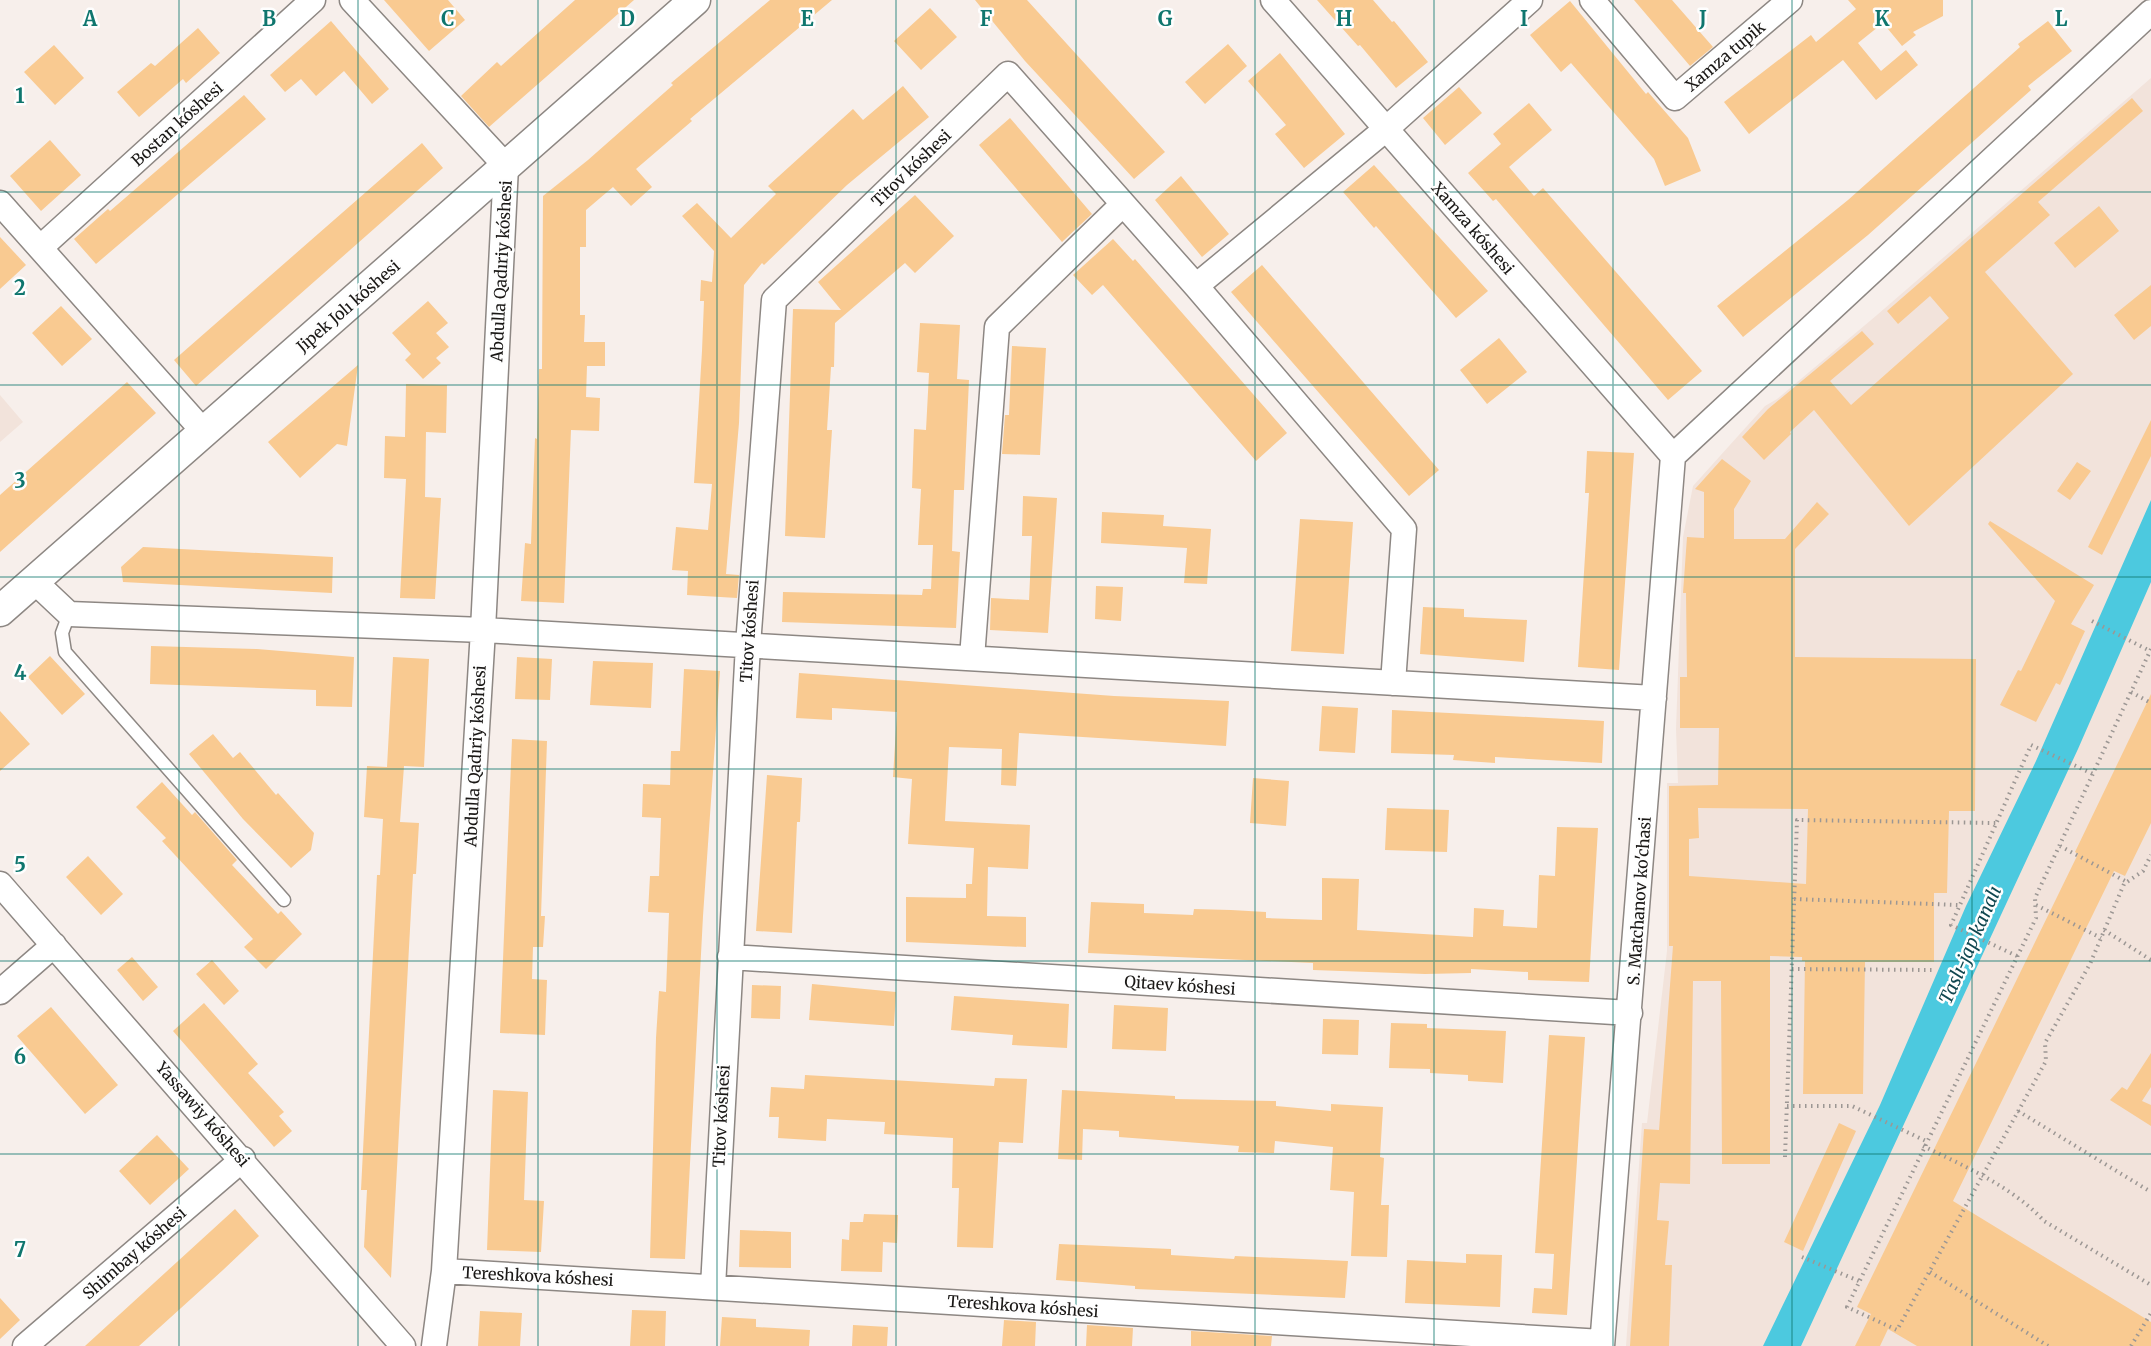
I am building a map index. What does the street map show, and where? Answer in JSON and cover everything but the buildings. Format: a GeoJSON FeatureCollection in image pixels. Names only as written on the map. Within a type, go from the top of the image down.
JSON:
{"type":"FeatureCollection","features":[{"type":"Feature","properties":{"kind":"street","name":"Bostan kóshesi"},"geometry":{"type":"LineString","coordinates":[[40,248],[313,0]]}},
{"type":"Feature","properties":{"kind":"street"},"geometry":{"type":"LineString","coordinates":[[352,0],[506,166]]}},
{"type":"Feature","properties":{"kind":"street","name":"Jipek Jolı kóshesi"},"geometry":{"type":"LineString","coordinates":[[0,611],[695,0]]}},
{"type":"Feature","properties":{"kind":"street","name":"Xamza kóshesi"},"geometry":{"type":"LineString","coordinates":[[1273,0],[1673,456]]}},
{"type":"Feature","properties":{"kind":"street"},"geometry":{"type":"LineString","coordinates":[[1196,286],[1386,129],[1530,0]]}},
{"type":"Feature","properties":{"kind":"street","name":"Xamza tupik"},"geometry":{"type":"LineString","coordinates":[[1592,0],[1675,98],[1790,0]]}},
{"type":"Feature","properties":{"kind":"street"},"geometry":{"type":"LineString","coordinates":[[1673,456],[2151,12]]}},
{"type":"Feature","properties":{"kind":"street","name":"Titov kóshesi"},"geometry":{"type":"LineString","coordinates":[[713,1287],[748,645],[774,300],[1008,74],[1123,204]]}},
{"type":"Feature","properties":{"kind":"street","name":"Abdulla Qadıriy kóshesi"},"geometry":{"type":"LineString","coordinates":[[434,1346],[444,1271],[483,630],[506,166]]}},
{"type":"Feature","properties":{"kind":"street"},"geometry":{"type":"LineString","coordinates":[[0,203],[204,432]]}},
{"type":"Feature","properties":{"kind":"street"},"geometry":{"type":"LineString","coordinates":[[972,658],[997,327],[1123,204],[1404,529],[1393,683]]}},
{"type":"Feature","properties":{"kind":"street","name":"S. Matchanov ko'chasi"},"geometry":{"type":"LineString","coordinates":[[1602,1344],[1673,456]]}},
{"type":"Feature","properties":{"kind":"street"},"geometry":{"type":"LineString","coordinates":[[34,581],[69,614],[483,630],[1654,698]]}},
{"type":"Feature","properties":{"kind":"street","name":"Yassawiy kóshesi"},"geometry":{"type":"LineString","coordinates":[[0,884],[243,1159],[403,1346]]}},
{"type":"Feature","properties":{"kind":"street"},"geometry":{"type":"LineString","coordinates":[[0,992],[54,945]]}},
{"type":"Feature","properties":{"kind":"street","name":"Qitaev kóshesi"},"geometry":{"type":"LineString","coordinates":[[730,957],[1630,1013]]}},
{"type":"Feature","properties":{"kind":"street","name":"Shimbay kóshesi"},"geometry":{"type":"LineString","coordinates":[[26,1346],[243,1159]]}},
{"type":"Feature","properties":{"kind":"street","name":"Tereshkova kóshesi"},"geometry":{"type":"LineString","coordinates":[[444,1271],[1602,1344]]}},
{"type":"Feature","properties":{"kind":"lane"},"geometry":{"type":"LineString","coordinates":[[69,614],[62,633],[65,652],[284,900]]}},
{"type":"Feature","properties":{"kind":"path"},"geometry":{"type":"LineString","coordinates":[[2092,621],[2150,650],[2035,898],[2036,918],[1847,1307],[1897,1330],[2046,1060],[2045,1043],[2090,964],[2127,882],[2143,871],[2151,855]]}},
{"type":"Feature","properties":{"kind":"path"},"geometry":{"type":"LineString","coordinates":[[2131,692],[2151,703]]}},
{"type":"Feature","properties":{"kind":"path"},"geometry":{"type":"LineString","coordinates":[[2017,957],[1950,925],[2031,745],[2093,774]]}},
{"type":"Feature","properties":{"kind":"path"},"geometry":{"type":"LineString","coordinates":[[1785,1157],[1797,820],[1996,823]]}},
{"type":"Feature","properties":{"kind":"path"},"geometry":{"type":"LineString","coordinates":[[2060,846],[2127,882]]}},
{"type":"Feature","properties":{"kind":"path"},"geometry":{"type":"LineString","coordinates":[[1794,899],[1959,905]]}},
{"type":"Feature","properties":{"kind":"path"},"geometry":{"type":"LineString","coordinates":[[2036,905],[2101,938]]}},
{"type":"Feature","properties":{"kind":"path"},"geometry":{"type":"LineString","coordinates":[[2104,930],[2151,960]]}},
{"type":"Feature","properties":{"kind":"path"},"geometry":{"type":"LineString","coordinates":[[1792,969],[1932,970]]}},
{"type":"Feature","properties":{"kind":"path"},"geometry":{"type":"LineString","coordinates":[[1787,1106],[1852,1106],[1981,1175],[2032,1208],[2044,1221],[2151,1285]]}},
{"type":"Feature","properties":{"kind":"path"},"geometry":{"type":"LineString","coordinates":[[2018,1111],[2151,1192]]}},
{"type":"Feature","properties":{"kind":"path"},"geometry":{"type":"LineString","coordinates":[[1802,1257],[1859,1281]]}},
{"type":"Feature","properties":{"kind":"path"},"geometry":{"type":"LineString","coordinates":[[1930,1272],[2048,1346]]}},
{"type":"Feature","properties":{"kind":"path"},"geometry":{"type":"LineString","coordinates":[[2131,1346],[2151,1313]]}},
{"type":"Feature","properties":{"kind":"shaded area"},"geometry":{"type":"Polygon","coordinates":[[[2151,78],[2151,1346],[1626,1346],[1642,1123],[1647,1123],[1667,951],[1667,783],[1678,783],[1676,729],[1683,537],[1693,486],[1765,406],[1777,399],[1877,315],[2151,78]]]}},
{"type":"Feature","properties":{"kind":"shaded area"},"geometry":{"type":"Polygon","coordinates":[[[0,395],[23,422],[0,442],[0,395]]]}},
{"type":"Feature","properties":{"kind":"water","name":"Taslı-jap kanalı"},"geometry":{"type":"Polygon","coordinates":[[[2151,500],[2151,582],[2078,749],[1801,1346],[1763,1346],[1880,1105],[1966,906],[2036,761],[2151,500]]]}}]}
